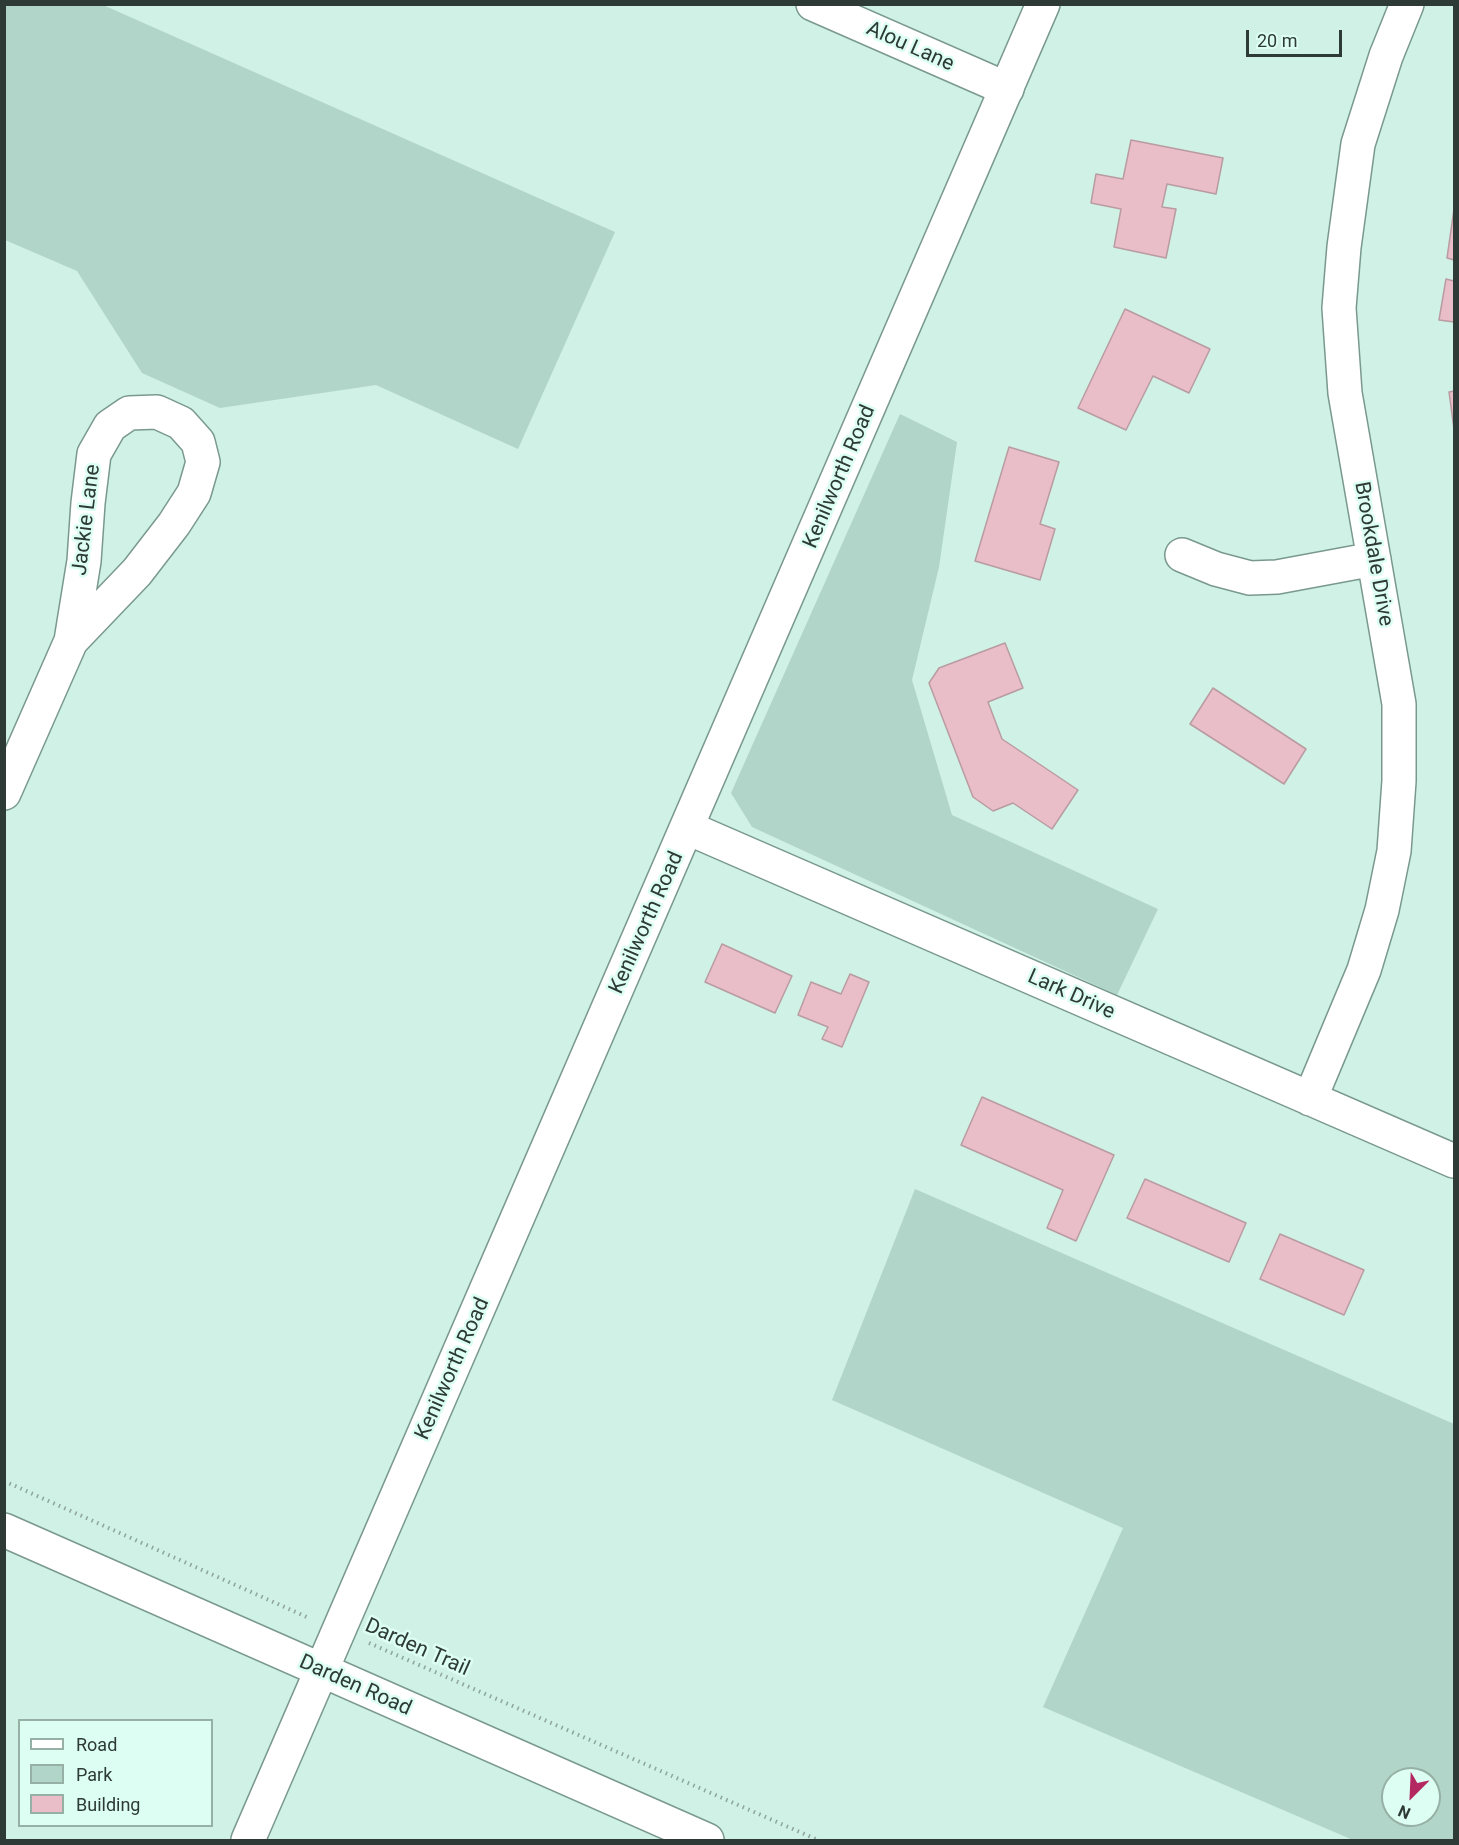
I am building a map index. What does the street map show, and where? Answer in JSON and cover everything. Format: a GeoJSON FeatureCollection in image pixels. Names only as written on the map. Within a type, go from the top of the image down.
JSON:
{"type":"FeatureCollection","features":[{"type":"Feature","properties":{"kind":"street","name":"Alou Lane"},"geometry":{"type":"LineString","coordinates":[[813,4],[1007,89]]}},
{"type":"Feature","properties":{"kind":"street","name":"Kenilworth Road"},"geometry":{"type":"LineString","coordinates":[[248,1840],[1043,4]]}},
{"type":"Feature","properties":{"kind":"street","name":"Brookdale Drive"},"geometry":{"type":"LineString","coordinates":[[1310,1099],[1364,970],[1382,910],[1394,851],[1400,781],[1399,704],[1345,393],[1339,308],[1344,247],[1358,144],[1386,56],[1407,4]]}},
{"type":"Feature","properties":{"kind":"street","name":"Jackie Lane"},"geometry":{"type":"LineString","coordinates":[[4,793],[71,640],[84,561],[94,454],[110,426],[129,413],[157,412],[181,423],[198,442],[202,462],[194,493],[174,524],[137,572],[71,640]]}},
{"type":"Feature","properties":{"kind":"street"},"geometry":{"type":"LineString","coordinates":[[1182,555],[1216,569],[1250,578],[1277,578],[1374,559]]}},
{"type":"Feature","properties":{"kind":"street","name":"Lark Drive"},"geometry":{"type":"LineString","coordinates":[[688,828],[1455,1161]]}},
{"type":"Feature","properties":{"kind":"street","name":"Darden Road"},"geometry":{"type":"LineString","coordinates":[[4,1530],[321,1672],[707,1840]]}},
{"type":"Feature","properties":{"kind":"path","name":"Darden Trail"},"geometry":{"type":"LineString","coordinates":[[4,1481],[818,1840]]}},
{"type":"Feature","properties":{"kind":"green space"},"geometry":{"type":"Polygon","coordinates":[[[4,5],[103,5],[615,232],[518,449],[376,385],[220,408],[142,373],[77,271],[5,240],[4,5]]]}},
{"type":"Feature","properties":{"kind":"green space"},"geometry":{"type":"Polygon","coordinates":[[[900,414],[957,442],[939,567],[912,680],[952,815],[1158,909],[1117,995],[752,827],[731,793],[900,414]]]}},
{"type":"Feature","properties":{"kind":"green space"},"geometry":{"type":"Polygon","coordinates":[[[915,1189],[1454,1424],[1454,1840],[1353,1840],[1043,1707],[1123,1528],[832,1400],[915,1189]]]}},
{"type":"Feature","properties":{"kind":"building"},"geometry":{"type":"Polygon","coordinates":[[[1131,140],[1223,158],[1216,194],[1167,184],[1162,207],[1176,209],[1166,258],[1114,247],[1121,209],[1091,203],[1096,174],[1123,179],[1131,140]]]}},
{"type":"Feature","properties":{"kind":"building"},"geometry":{"type":"Polygon","coordinates":[[[1454,209],[1454,260],[1447,258],[1454,209]]]}},
{"type":"Feature","properties":{"kind":"building"},"geometry":{"type":"Polygon","coordinates":[[[1446,279],[1454,281],[1454,322],[1439,320],[1446,279]]]}},
{"type":"Feature","properties":{"kind":"building"},"geometry":{"type":"Polygon","coordinates":[[[1125,309],[1210,349],[1189,393],[1153,376],[1126,430],[1078,408],[1125,309]]]}},
{"type":"Feature","properties":{"kind":"building"},"geometry":{"type":"Polygon","coordinates":[[[1454,391],[1454,429],[1449,392],[1454,391]]]}},
{"type":"Feature","properties":{"kind":"building"},"geometry":{"type":"Polygon","coordinates":[[[1009,447],[1059,462],[1040,524],[1055,529],[1040,580],[975,561],[1009,447]]]}},
{"type":"Feature","properties":{"kind":"building"},"geometry":{"type":"Polygon","coordinates":[[[1005,643],[1023,688],[988,702],[1002,739],[1078,790],[1052,829],[1013,803],[993,811],[973,797],[929,683],[939,668],[1005,643]]]}},
{"type":"Feature","properties":{"kind":"building"},"geometry":{"type":"Polygon","coordinates":[[[1213,688],[1306,749],[1284,784],[1190,724],[1213,688]]]}},
{"type":"Feature","properties":{"kind":"building"},"geometry":{"type":"Polygon","coordinates":[[[722,944],[792,976],[775,1013],[705,982],[722,944]]]}},
{"type":"Feature","properties":{"kind":"building"},"geometry":{"type":"Polygon","coordinates":[[[850,974],[869,982],[842,1047],[822,1039],[828,1027],[798,1015],[811,982],[841,994],[850,974]]]}},
{"type":"Feature","properties":{"kind":"building"},"geometry":{"type":"Polygon","coordinates":[[[982,1097],[1114,1155],[1076,1241],[1047,1228],[1063,1190],[961,1145],[982,1097]]]}},
{"type":"Feature","properties":{"kind":"building"},"geometry":{"type":"Polygon","coordinates":[[[1145,1179],[1246,1223],[1229,1262],[1127,1218],[1145,1179]]]}},
{"type":"Feature","properties":{"kind":"building"},"geometry":{"type":"Polygon","coordinates":[[[1280,1234],[1364,1270],[1344,1315],[1260,1279],[1280,1234]]]}}]}
